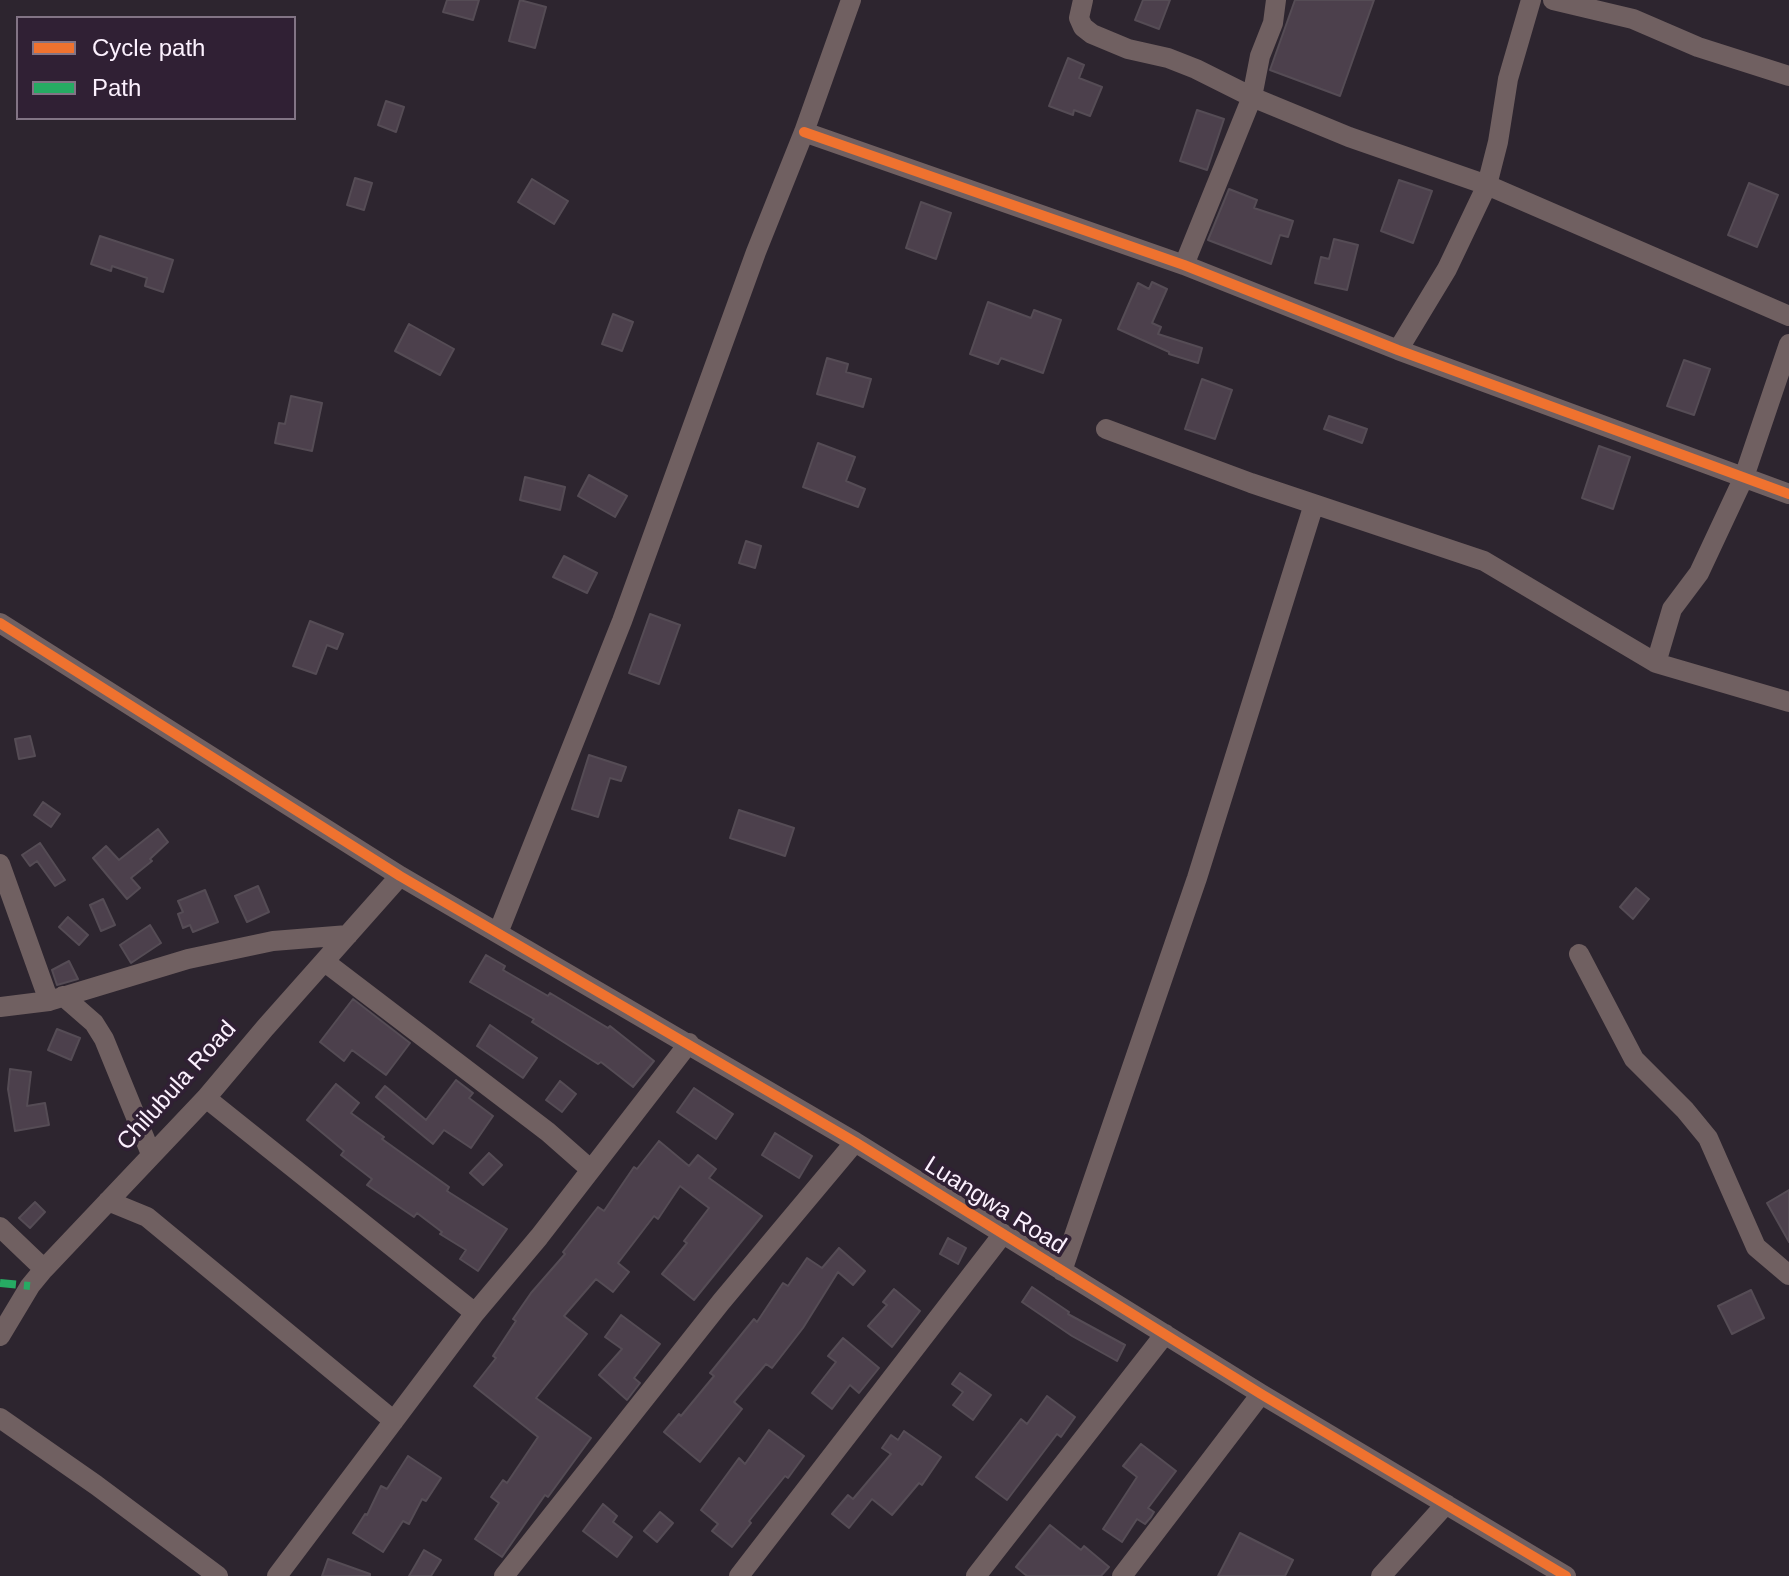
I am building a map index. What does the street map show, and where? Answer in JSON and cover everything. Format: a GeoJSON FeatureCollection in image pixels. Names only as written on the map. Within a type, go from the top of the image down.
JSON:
{"type":"FeatureCollection","features":[{"type":"Feature","properties":{"kind":"street"},"geometry":{"type":"LineString","coordinates":[[498,933],[622,621],[851,0]]}},
{"type":"Feature","properties":{"kind":"street"},"geometry":{"type":"LineString","coordinates":[[1083,0],[1079,18],[1083,27],[1092,34],[1128,49],[1168,58],[1349,137],[1487,185],[1789,316]]}},
{"type":"Feature","properties":{"kind":"street"},"geometry":{"type":"LineString","coordinates":[[1184,265],[1252,97],[1260,56],[1273,23],[1276,0]]}},
{"type":"Feature","properties":{"kind":"street"},"geometry":{"type":"LineString","coordinates":[[1398,350],[1447,269],[1487,185],[1498,142],[1508,79],[1531,0]]}},
{"type":"Feature","properties":{"kind":"street"},"geometry":{"type":"LineString","coordinates":[[1553,0],[1633,19],[1698,47],[1789,76]]}},
{"type":"Feature","properties":{"kind":"street"},"geometry":{"type":"LineString","coordinates":[[804,132],[1184,265],[1398,350],[1789,494]]}},
{"type":"Feature","properties":{"kind":"street"},"geometry":{"type":"LineString","coordinates":[[1656,663],[1672,609],[1699,573],[1744,477],[1789,344]]}},
{"type":"Feature","properties":{"kind":"street"},"geometry":{"type":"LineString","coordinates":[[1106,429],[1484,561],[1656,663],[1789,702]]}},
{"type":"Feature","properties":{"kind":"street"},"geometry":{"type":"LineString","coordinates":[[1062,1271],[1197,878],[1314,504]]}},
{"type":"Feature","properties":{"kind":"street","name":"Luangwa Road"},"geometry":{"type":"LineString","coordinates":[[3,630],[400,876],[855,1142],[1261,1394],[1566,1576]]}},
{"type":"Feature","properties":{"kind":"street"},"geometry":{"type":"LineString","coordinates":[[0,864],[56,998],[94,1023],[104,1039],[151,1154]]}},
{"type":"Feature","properties":{"kind":"street","name":"Chilubula Road"},"geometry":{"type":"LineString","coordinates":[[0,1336],[44,1269],[206,1098],[400,876]]}},
{"type":"Feature","properties":{"kind":"street"},"geometry":{"type":"LineString","coordinates":[[0,1007],[56,998],[188,959],[273,941],[348,935]]}},
{"type":"Feature","properties":{"kind":"street"},"geometry":{"type":"LineString","coordinates":[[1579,954],[1628,1051],[1708,1138],[1756,1247],[1789,1275]]}},
{"type":"Feature","properties":{"kind":"street"},"geometry":{"type":"LineString","coordinates":[[325,962],[548,1132],[590,1169]]}},
{"type":"Feature","properties":{"kind":"street"},"geometry":{"type":"LineString","coordinates":[[277,1576],[475,1313],[689,1043]]}},
{"type":"Feature","properties":{"kind":"street"},"geometry":{"type":"LineString","coordinates":[[206,1098],[475,1313]]}},
{"type":"Feature","properties":{"kind":"street"},"geometry":{"type":"LineString","coordinates":[[504,1576],[721,1302],[855,1142]]}},
{"type":"Feature","properties":{"kind":"street"},"geometry":{"type":"LineString","coordinates":[[108,1201],[147,1217],[394,1421]]}},
{"type":"Feature","properties":{"kind":"street"},"geometry":{"type":"LineString","coordinates":[[0,1227],[44,1269]]}},
{"type":"Feature","properties":{"kind":"street"},"geometry":{"type":"LineString","coordinates":[[739,1576],[1003,1234]]}},
{"type":"Feature","properties":{"kind":"street"},"geometry":{"type":"LineString","coordinates":[[976,1576],[1165,1334]]}},
{"type":"Feature","properties":{"kind":"street"},"geometry":{"type":"LineString","coordinates":[[1122,1576],[1261,1394]]}},
{"type":"Feature","properties":{"kind":"street"},"geometry":{"type":"LineString","coordinates":[[0,1418],[218,1576]]}},
{"type":"Feature","properties":{"kind":"street"},"geometry":{"type":"LineString","coordinates":[[1381,1576],[1446,1504]]}},
{"type":"Feature","properties":{"kind":"building"},"geometry":{"type":"Polygon","coordinates":[[[447,0],[479,0],[473,20],[443,12],[447,0]]]}},
{"type":"Feature","properties":{"kind":"building"},"geometry":{"type":"Polygon","coordinates":[[[520,0],[546,7],[535,48],[509,41],[520,0]]]}},
{"type":"Feature","properties":{"kind":"building"},"geometry":{"type":"Polygon","coordinates":[[[1143,0],[1170,0],[1159,29],[1135,20],[1143,0]]]}},
{"type":"Feature","properties":{"kind":"building"},"geometry":{"type":"Polygon","coordinates":[[[1295,0],[1374,0],[1340,96],[1270,70],[1295,0]]]}},
{"type":"Feature","properties":{"kind":"building"},"geometry":{"type":"Polygon","coordinates":[[[1068,58],[1084,65],[1079,78],[1102,87],[1090,116],[1074,110],[1073,115],[1049,106],[1068,58]]]}},
{"type":"Feature","properties":{"kind":"building"},"geometry":{"type":"Polygon","coordinates":[[[386,101],[404,107],[396,132],[378,125],[386,101]]]}},
{"type":"Feature","properties":{"kind":"building"},"geometry":{"type":"Polygon","coordinates":[[[1197,110],[1224,119],[1207,170],[1180,161],[1197,110]]]}},
{"type":"Feature","properties":{"kind":"building"},"geometry":{"type":"Polygon","coordinates":[[[355,178],[372,183],[364,210],[347,205],[355,178]]]}},
{"type":"Feature","properties":{"kind":"building"},"geometry":{"type":"Polygon","coordinates":[[[532,179],[568,201],[554,224],[518,202],[532,179]]]}},
{"type":"Feature","properties":{"kind":"building"},"geometry":{"type":"Polygon","coordinates":[[[1399,180],[1432,191],[1413,243],[1381,231],[1399,180]]]}},
{"type":"Feature","properties":{"kind":"building"},"geometry":{"type":"Polygon","coordinates":[[[1749,183],[1778,195],[1757,247],[1728,235],[1749,183]]]}},
{"type":"Feature","properties":{"kind":"building"},"geometry":{"type":"Polygon","coordinates":[[[1229,189],[1257,200],[1254,208],[1293,221],[1288,237],[1280,235],[1271,264],[1208,240],[1229,189]]]}},
{"type":"Feature","properties":{"kind":"building"},"geometry":{"type":"Polygon","coordinates":[[[921,202],[951,213],[936,259],[906,248],[921,202]]]}},
{"type":"Feature","properties":{"kind":"building"},"geometry":{"type":"Polygon","coordinates":[[[100,236],[173,260],[163,292],[145,286],[147,278],[112,266],[111,271],[91,264],[100,236]]]}},
{"type":"Feature","properties":{"kind":"building"},"geometry":{"type":"Polygon","coordinates":[[[1334,239],[1358,245],[1347,290],[1315,283],[1321,257],[1329,259],[1334,239]]]}},
{"type":"Feature","properties":{"kind":"building"},"geometry":{"type":"Polygon","coordinates":[[[1152,282],[1167,289],[1152,323],[1161,327],[1158,334],[1202,348],[1198,363],[1169,354],[1118,329],[1138,283],[1149,289],[1152,282]]]}},
{"type":"Feature","properties":{"kind":"building"},"geometry":{"type":"Polygon","coordinates":[[[988,302],[1031,318],[1034,310],[1061,320],[1043,373],[1001,358],[998,364],[970,354],[988,302]]]}},
{"type":"Feature","properties":{"kind":"building"},"geometry":{"type":"Polygon","coordinates":[[[613,314],[633,322],[622,351],[602,344],[613,314]]]}},
{"type":"Feature","properties":{"kind":"building"},"geometry":{"type":"Polygon","coordinates":[[[409,324],[454,349],[440,375],[395,351],[409,324]]]}},
{"type":"Feature","properties":{"kind":"building"},"geometry":{"type":"Polygon","coordinates":[[[827,358],[848,364],[846,372],[871,379],[863,407],[817,394],[827,358]]]}},
{"type":"Feature","properties":{"kind":"building"},"geometry":{"type":"Polygon","coordinates":[[[1684,360],[1710,369],[1694,415],[1667,406],[1684,360]]]}},
{"type":"Feature","properties":{"kind":"building"},"geometry":{"type":"Polygon","coordinates":[[[1202,379],[1232,390],[1215,439],[1185,429],[1202,379]]]}},
{"type":"Feature","properties":{"kind":"building"},"geometry":{"type":"Polygon","coordinates":[[[291,396],[322,403],[312,451],[275,443],[279,423],[285,424],[291,396]]]}},
{"type":"Feature","properties":{"kind":"building"},"geometry":{"type":"Polygon","coordinates":[[[1329,416],[1367,429],[1362,443],[1324,429],[1329,416]]]}},
{"type":"Feature","properties":{"kind":"building"},"geometry":{"type":"Polygon","coordinates":[[[818,443],[855,457],[846,481],[865,489],[858,507],[803,487],[818,443]]]}},
{"type":"Feature","properties":{"kind":"building"},"geometry":{"type":"Polygon","coordinates":[[[1599,446],[1630,457],[1613,509],[1582,498],[1599,446]]]}},
{"type":"Feature","properties":{"kind":"building"},"geometry":{"type":"Polygon","coordinates":[[[589,475],[627,496],[615,517],[578,496],[589,475]]]}},
{"type":"Feature","properties":{"kind":"building"},"geometry":{"type":"Polygon","coordinates":[[[525,477],[565,487],[560,510],[520,500],[525,477]]]}},
{"type":"Feature","properties":{"kind":"building"},"geometry":{"type":"Polygon","coordinates":[[[746,541],[761,546],[755,568],[739,563],[746,541]]]}},
{"type":"Feature","properties":{"kind":"building"},"geometry":{"type":"Polygon","coordinates":[[[564,556],[597,573],[587,593],[553,577],[564,556]]]}},
{"type":"Feature","properties":{"kind":"building"},"geometry":{"type":"Polygon","coordinates":[[[650,614],[680,625],[659,684],[629,673],[650,614]]]}},
{"type":"Feature","properties":{"kind":"building"},"geometry":{"type":"Polygon","coordinates":[[[310,621],[343,634],[337,649],[327,645],[316,674],[293,666],[310,621]]]}},
{"type":"Feature","properties":{"kind":"building"},"geometry":{"type":"Polygon","coordinates":[[[30,736],[35,756],[19,759],[15,739],[30,736]]]}},
{"type":"Feature","properties":{"kind":"building"},"geometry":{"type":"Polygon","coordinates":[[[589,755],[626,767],[621,781],[610,778],[598,817],[572,809],[589,755]]]}},
{"type":"Feature","properties":{"kind":"building"},"geometry":{"type":"Polygon","coordinates":[[[43,802],[60,814],[51,827],[34,815],[43,802]]]}},
{"type":"Feature","properties":{"kind":"building"},"geometry":{"type":"Polygon","coordinates":[[[739,810],[794,828],[785,856],[730,838],[739,810]]]}},
{"type":"Feature","properties":{"kind":"building"},"geometry":{"type":"Polygon","coordinates":[[[158,829],[168,842],[150,859],[152,861],[131,878],[140,888],[127,899],[93,858],[106,846],[119,860],[158,829]]]}},
{"type":"Feature","properties":{"kind":"building"},"geometry":{"type":"Polygon","coordinates":[[[40,843],[65,880],[55,886],[37,861],[30,866],[22,855],[40,843]]]}},
{"type":"Feature","properties":{"kind":"building"},"geometry":{"type":"Polygon","coordinates":[[[258,886],[269,912],[247,922],[235,896],[258,886]]]}},
{"type":"Feature","properties":{"kind":"building"},"geometry":{"type":"Polygon","coordinates":[[[1636,888],[1649,899],[1633,919],[1620,907],[1636,888]]]}},
{"type":"Feature","properties":{"kind":"building"},"geometry":{"type":"Polygon","coordinates":[[[205,890],[218,922],[193,932],[190,925],[183,928],[178,914],[183,912],[178,901],[205,890]]]}},
{"type":"Feature","properties":{"kind":"building"},"geometry":{"type":"Polygon","coordinates":[[[103,899],[115,925],[101,931],[90,905],[103,899]]]}},
{"type":"Feature","properties":{"kind":"building"},"geometry":{"type":"Polygon","coordinates":[[[68,917],[88,935],[79,945],[59,927],[68,917]]]}},
{"type":"Feature","properties":{"kind":"building"},"geometry":{"type":"Polygon","coordinates":[[[150,925],[161,943],[131,963],[120,945],[150,925]]]}},
{"type":"Feature","properties":{"kind":"building"},"geometry":{"type":"Polygon","coordinates":[[[486,955],[505,966],[503,970],[548,996],[550,993],[608,1028],[610,1026],[654,1061],[633,1087],[601,1062],[598,1064],[532,1022],[534,1019],[470,982],[486,955]]]}},
{"type":"Feature","properties":{"kind":"building"},"geometry":{"type":"Polygon","coordinates":[[[69,961],[78,979],[57,985],[52,970],[69,961]]]}},
{"type":"Feature","properties":{"kind":"building"},"geometry":{"type":"Polygon","coordinates":[[[353,999],[410,1043],[386,1075],[352,1050],[344,1061],[320,1042],[353,999]]]}},
{"type":"Feature","properties":{"kind":"building"},"geometry":{"type":"Polygon","coordinates":[[[490,1025],[537,1058],[523,1078],[477,1046],[490,1025]]]}},
{"type":"Feature","properties":{"kind":"building"},"geometry":{"type":"Polygon","coordinates":[[[57,1029],[80,1038],[71,1060],[48,1050],[57,1029]]]}},
{"type":"Feature","properties":{"kind":"building"},"geometry":{"type":"Polygon","coordinates":[[[10,1069],[31,1072],[27,1106],[45,1103],[49,1125],[15,1131],[8,1089],[10,1069]]]}},
{"type":"Feature","properties":{"kind":"building"},"geometry":{"type":"Polygon","coordinates":[[[456,1080],[473,1093],[469,1098],[493,1116],[471,1148],[444,1130],[433,1144],[376,1097],[385,1086],[426,1120],[456,1080]]]}},
{"type":"Feature","properties":{"kind":"building"},"geometry":{"type":"Polygon","coordinates":[[[560,1081],[576,1094],[562,1112],[546,1100],[560,1081]]]}},
{"type":"Feature","properties":{"kind":"building"},"geometry":{"type":"Polygon","coordinates":[[[336,1084],[359,1103],[351,1113],[449,1187],[447,1191],[507,1229],[478,1271],[460,1259],[466,1250],[440,1234],[442,1232],[417,1213],[414,1217],[367,1185],[372,1179],[341,1155],[344,1151],[307,1120],[336,1084]]]}},
{"type":"Feature","properties":{"kind":"building"},"geometry":{"type":"Polygon","coordinates":[[[694,1088],[733,1114],[716,1139],[677,1112],[694,1088]]]}},
{"type":"Feature","properties":{"kind":"building"},"geometry":{"type":"Polygon","coordinates":[[[775,1133],[812,1156],[799,1178],[762,1155],[775,1133]]]}},
{"type":"Feature","properties":{"kind":"building"},"geometry":{"type":"Polygon","coordinates":[[[659,1141],[689,1166],[698,1155],[716,1169],[709,1178],[762,1216],[694,1300],[662,1274],[709,1208],[680,1186],[658,1219],[654,1216],[618,1263],[629,1272],[613,1292],[596,1279],[564,1316],[587,1334],[536,1398],[591,1438],[548,1497],[545,1495],[502,1557],[475,1539],[499,1503],[491,1497],[503,1480],[507,1483],[538,1437],[474,1386],[496,1358],[493,1356],[531,1293],[565,1254],[563,1252],[598,1207],[604,1211],[634,1167],[637,1169],[659,1141]]]}},
{"type":"Feature","properties":{"kind":"building"},"geometry":{"type":"Polygon","coordinates":[[[489,1153],[502,1165],[483,1185],[470,1173],[489,1153]]]}},
{"type":"Feature","properties":{"kind":"building"},"geometry":{"type":"Polygon","coordinates":[[[1789,1190],[1789,1242],[1767,1203],[1789,1190]]]}},
{"type":"Feature","properties":{"kind":"building"},"geometry":{"type":"Polygon","coordinates":[[[35,1202],[45,1212],[30,1228],[19,1218],[35,1202]]]}},
{"type":"Feature","properties":{"kind":"building"},"geometry":{"type":"Polygon","coordinates":[[[948,1238],[966,1248],[958,1264],[940,1254],[948,1238]]]}},
{"type":"Feature","properties":{"kind":"building"},"geometry":{"type":"Polygon","coordinates":[[[839,1248],[865,1271],[853,1285],[838,1272],[803,1328],[772,1368],[766,1364],[734,1402],[742,1409],[700,1462],[664,1432],[714,1376],[710,1373],[754,1319],[757,1322],[783,1283],[788,1286],[807,1258],[822,1268],[839,1248]]]}},
{"type":"Feature","properties":{"kind":"building"},"geometry":{"type":"Polygon","coordinates":[[[1032,1287],[1068,1314],[1125,1345],[1117,1361],[1072,1336],[1022,1302],[1032,1287]]]}},
{"type":"Feature","properties":{"kind":"building"},"geometry":{"type":"Polygon","coordinates":[[[894,1289],[920,1311],[892,1347],[868,1326],[887,1305],[883,1302],[894,1289]]]}},
{"type":"Feature","properties":{"kind":"building"},"geometry":{"type":"Polygon","coordinates":[[[1751,1290],[1764,1318],[1732,1334],[1718,1306],[1751,1290]]]}},
{"type":"Feature","properties":{"kind":"building"},"geometry":{"type":"Polygon","coordinates":[[[621,1315],[660,1344],[634,1378],[640,1383],[627,1400],[599,1375],[622,1349],[605,1337],[621,1315]]]}},
{"type":"Feature","properties":{"kind":"building"},"geometry":{"type":"Polygon","coordinates":[[[843,1338],[879,1368],[859,1393],[850,1385],[832,1409],[812,1393],[836,1362],[828,1356],[843,1338]]]}},
{"type":"Feature","properties":{"kind":"building"},"geometry":{"type":"Polygon","coordinates":[[[960,1373],[991,1395],[973,1420],[953,1405],[963,1392],[952,1384],[960,1373]]]}},
{"type":"Feature","properties":{"kind":"building"},"geometry":{"type":"Polygon","coordinates":[[[1047,1396],[1075,1417],[1061,1437],[1057,1434],[1007,1500],[976,1477],[1021,1419],[1027,1424],[1047,1396]]]}},
{"type":"Feature","properties":{"kind":"building"},"geometry":{"type":"Polygon","coordinates":[[[769,1430],[804,1456],[749,1521],[751,1523],[732,1547],[712,1531],[718,1524],[701,1510],[739,1458],[745,1464],[769,1430]]]}},
{"type":"Feature","properties":{"kind":"building"},"geometry":{"type":"Polygon","coordinates":[[[904,1431],[941,1457],[922,1485],[919,1483],[892,1515],[872,1499],[849,1528],[832,1514],[848,1495],[853,1499],[891,1454],[882,1448],[891,1435],[898,1440],[904,1431]]]}},
{"type":"Feature","properties":{"kind":"building"},"geometry":{"type":"Polygon","coordinates":[[[1141,1444],[1176,1471],[1148,1508],[1154,1512],[1151,1517],[1145,1524],[1137,1519],[1122,1542],[1103,1529],[1137,1477],[1123,1466],[1141,1444]]]}},
{"type":"Feature","properties":{"kind":"building"},"geometry":{"type":"Polygon","coordinates":[[[408,1456],[441,1478],[426,1501],[422,1499],[409,1524],[403,1521],[383,1552],[353,1533],[367,1515],[381,1486],[387,1489],[408,1456]]]}},
{"type":"Feature","properties":{"kind":"building"},"geometry":{"type":"Polygon","coordinates":[[[603,1504],[617,1516],[613,1522],[632,1537],[617,1557],[583,1531],[603,1504]]]}},
{"type":"Feature","properties":{"kind":"building"},"geometry":{"type":"Polygon","coordinates":[[[660,1512],[673,1523],[657,1542],[644,1531],[660,1512]]]}},
{"type":"Feature","properties":{"kind":"building"},"geometry":{"type":"Polygon","coordinates":[[[1050,1525],[1081,1550],[1084,1546],[1109,1567],[1101,1576],[1027,1576],[1016,1567],[1050,1525]]]}},
{"type":"Feature","properties":{"kind":"building"},"geometry":{"type":"Polygon","coordinates":[[[1240,1533],[1293,1560],[1285,1576],[1218,1576],[1240,1533]]]}},
{"type":"Feature","properties":{"kind":"building"},"geometry":{"type":"Polygon","coordinates":[[[424,1550],[441,1560],[431,1576],[409,1576],[424,1550]]]}},
{"type":"Feature","properties":{"kind":"building"},"geometry":{"type":"Polygon","coordinates":[[[328,1559],[370,1574],[370,1576],[322,1576],[328,1559]]]}},
{"type":"Feature","properties":{"kind":"marked path"},"geometry":{"type":"LineString","coordinates":[[0,1283],[30,1286]]}},
{"type":"Feature","properties":{"kind":"cycle path"},"geometry":{"type":"LineString","coordinates":[[804,132],[1184,265],[1398,350],[1789,494]]}},
{"type":"Feature","properties":{"kind":"cycle path"},"geometry":{"type":"LineString","coordinates":[[0,623],[400,876],[855,1142],[1261,1394],[1566,1576]]}}]}
